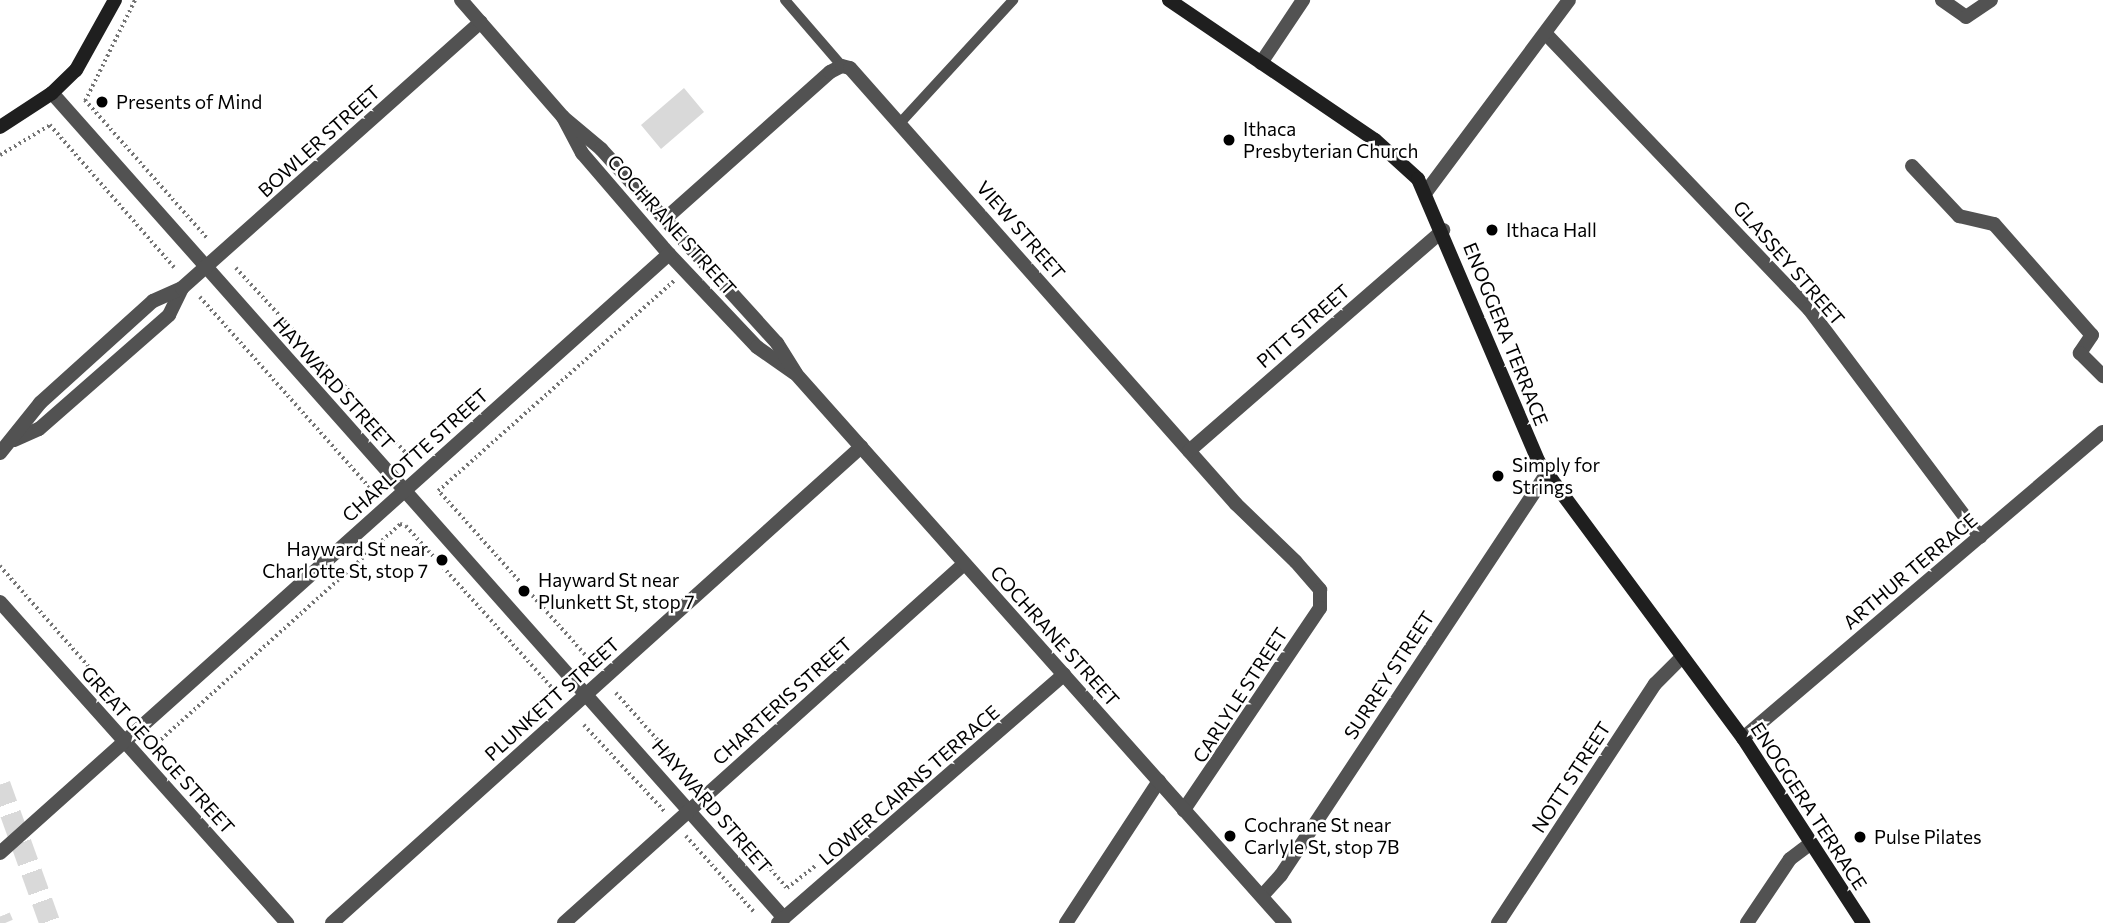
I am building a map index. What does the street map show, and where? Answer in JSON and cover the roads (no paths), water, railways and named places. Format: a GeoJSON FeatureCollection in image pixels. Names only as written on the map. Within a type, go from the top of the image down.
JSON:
{"type":"FeatureCollection","features":[{"type":"Feature","properties":{"kind":"main road"},"geometry":{"type":"LineString","coordinates":[[0,127],[52,93],[91,48],[115,0]]}},
{"type":"Feature","properties":{"kind":"main road","name":"ENOGGERA TERRACE"},"geometry":{"type":"LineString","coordinates":[[1169,0],[1394,154],[1426,192],[1531,448],[1546,474],[1743,738],[1863,923]]}},
{"type":"Feature","properties":{"kind":"street","name":"COCHRANE STREET"},"geometry":{"type":"LineString","coordinates":[[461,0],[563,117],[594,141],[777,343],[796,374],[1285,923]]}},
{"type":"Feature","properties":{"kind":"street"},"geometry":{"type":"LineString","coordinates":[[1261,63],[1303,0]]}},
{"type":"Feature","properties":{"kind":"street"},"geometry":{"type":"LineString","coordinates":[[1426,192],[1569,0]]}},
{"type":"Feature","properties":{"kind":"street"},"geometry":{"type":"LineString","coordinates":[[1942,0],[1966,17],[1991,0]]}},
{"type":"Feature","properties":{"kind":"street","name":"BOWLER STREET"},"geometry":{"type":"LineString","coordinates":[[0,453],[14,440],[27,416],[153,300],[182,288],[481,22]]}},
{"type":"Feature","properties":{"kind":"street","name":"GLASSEY STREET"},"geometry":{"type":"LineString","coordinates":[[1546,34],[1809,309],[1980,537]]}},
{"type":"Feature","properties":{"kind":"street","name":"VIEW STREET"},"geometry":{"type":"LineString","coordinates":[[842,66],[856,71],[1236,504],[1291,556],[1323,598]]}},
{"type":"Feature","properties":{"kind":"street"},"geometry":{"type":"LineString","coordinates":[[664,219],[842,66]]}},
{"type":"Feature","properties":{"kind":"street","name":"HAYWARD STREET"},"geometry":{"type":"LineString","coordinates":[[52,93],[205,268],[691,810],[781,920]]}},
{"type":"Feature","properties":{"kind":"street","name":"COCHRANE STREET"},"geometry":{"type":"LineString","coordinates":[[563,117],[582,153],[669,254],[757,348],[796,374]]}},
{"type":"Feature","properties":{"kind":"street"},"geometry":{"type":"LineString","coordinates":[[1912,166],[1959,216],[1994,224],[2092,335],[2080,353],[2103,376]]}},
{"type":"Feature","properties":{"kind":"street","name":"PITT STREET"},"geometry":{"type":"LineString","coordinates":[[1189,451],[1443,230]]}},
{"type":"Feature","properties":{"kind":"street","name":"CHARLOTTE STREET"},"geometry":{"type":"LineString","coordinates":[[0,853],[669,254]]}},
{"type":"Feature","properties":{"kind":"street","name":"BOWLER STREET"},"geometry":{"type":"LineString","coordinates":[[14,440],[39,429],[169,315],[182,288]]}},
{"type":"Feature","properties":{"kind":"street","name":"ARTHUR TERRACE"},"geometry":{"type":"LineString","coordinates":[[1743,738],[2103,432]]}},
{"type":"Feature","properties":{"kind":"street","name":"PLUNKETT STREET"},"geometry":{"type":"LineString","coordinates":[[332,923],[860,447]]}},
{"type":"Feature","properties":{"kind":"street","name":"SURREY STREET"},"geometry":{"type":"LineString","coordinates":[[1262,896],[1281,874],[1546,474]]}},
{"type":"Feature","properties":{"kind":"street","name":"CHARTERIS STREET"},"geometry":{"type":"LineString","coordinates":[[564,923],[964,564]]}},
{"type":"Feature","properties":{"kind":"street","name":"CARLYLE STREET"},"geometry":{"type":"LineString","coordinates":[[1184,810],[1323,598]]}},
{"type":"Feature","properties":{"kind":"street","name":"GREAT GEORGE STREET"},"geometry":{"type":"LineString","coordinates":[[0,602],[288,923]]}},
{"type":"Feature","properties":{"kind":"street","name":"NOTT STREET"},"geometry":{"type":"LineString","coordinates":[[1498,923],[1655,684],[1682,657]]}},
{"type":"Feature","properties":{"kind":"street","name":"LOWER CAIRNS TERRACE"},"geometry":{"type":"LineString","coordinates":[[781,920],[1064,674]]}},
{"type":"Feature","properties":{"kind":"street"},"geometry":{"type":"LineString","coordinates":[[1066,923],[1158,781]]}},
{"type":"Feature","properties":{"kind":"street"},"geometry":{"type":"LineString","coordinates":[[1748,923],[1790,859],[1811,843]]}},
{"type":"Feature","properties":{"kind":"lane"},"geometry":{"type":"LineString","coordinates":[[785,0],[842,66]]}},
{"type":"Feature","properties":{"kind":"lane"},"geometry":{"type":"LineString","coordinates":[[901,122],[1013,0]]}},
{"type":"Feature","properties":{"kind":"tunnel"},"geometry":{"type":"LineString","coordinates":[[0,784],[50,923]]}},
{"type":"Feature","properties":{"kind":"tunnel"},"geometry":{"type":"LineString","coordinates":[[0,916],[3,923]]}},
{"type":"Feature","properties":{"kind":"place","name":"Presents of Mind"},"geometry":{"type":"Point","coordinates":[102,102]}},
{"type":"Feature","properties":{"kind":"place","name":"Ithaca Presbyterian Church"},"geometry":{"type":"Point","coordinates":[1229,140]}},
{"type":"Feature","properties":{"kind":"place","name":"Ithaca Hall"},"geometry":{"type":"Point","coordinates":[1492,230]}},
{"type":"Feature","properties":{"kind":"place","name":"Simply for Strings"},"geometry":{"type":"Point","coordinates":[1498,476]}},
{"type":"Feature","properties":{"kind":"place","name":"Hayward St near Charlotte St, stop 7"},"geometry":{"type":"Point","coordinates":[442,560]}},
{"type":"Feature","properties":{"kind":"place","name":"Hayward St near Plunkett St, stop 7"},"geometry":{"type":"Point","coordinates":[524,591]}},
{"type":"Feature","properties":{"kind":"place","name":"Cochrane St near Carlyle St, stop 7B"},"geometry":{"type":"Point","coordinates":[1230,836]}},
{"type":"Feature","properties":{"kind":"place","name":"Pulse Pilates"},"geometry":{"type":"Point","coordinates":[1860,837]}}]}
